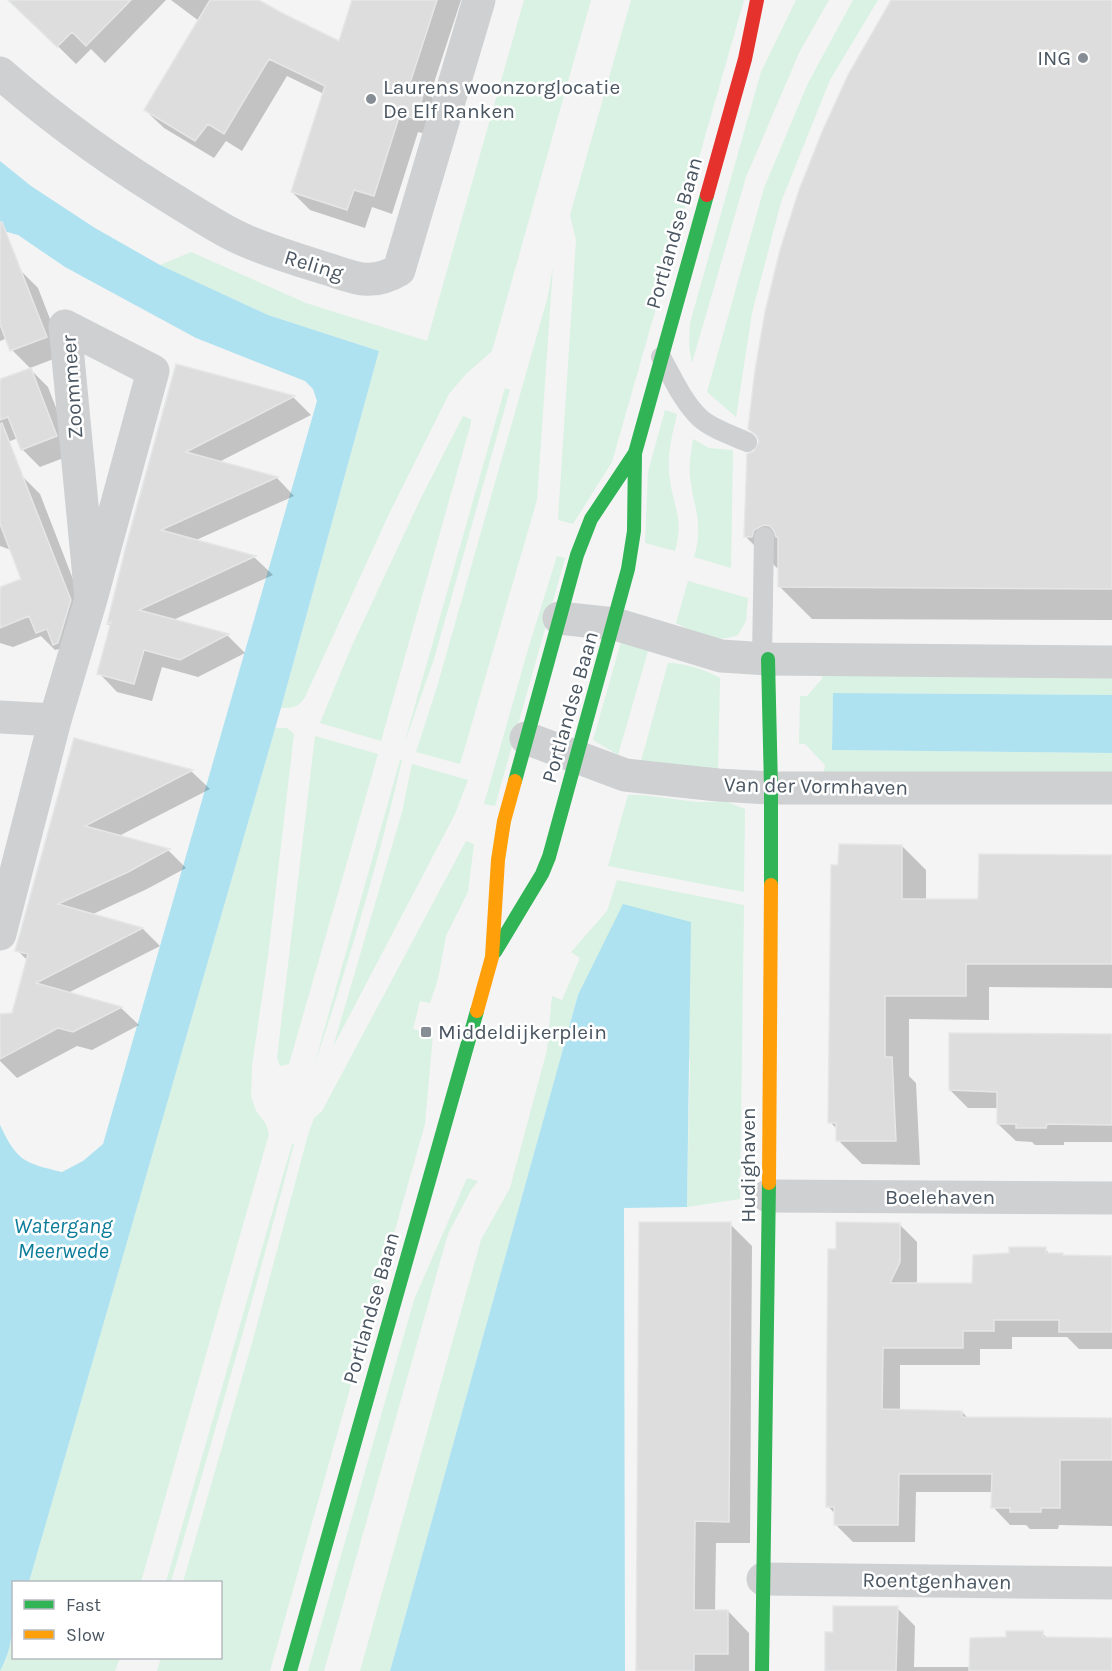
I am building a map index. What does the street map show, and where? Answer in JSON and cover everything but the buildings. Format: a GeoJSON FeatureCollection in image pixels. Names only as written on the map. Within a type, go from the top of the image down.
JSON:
{"type":"FeatureCollection","features":[{"type":"Feature","properties":{"kind":"street","name":"Reling"},"geometry":{"type":"LineString","coordinates":[[0,73],[103,154],[155,189],[242,240],[282,255],[368,281],[387,277],[399,270],[479,0]]}},
{"type":"Feature","properties":{"kind":"street","name":"Portlandse Baan"},"geometry":{"type":"LineString","coordinates":[[492,957],[546,865],[615,624],[634,531],[635,453],[745,58],[757,0]]}},
{"type":"Feature","properties":{"kind":"street","name":"Portlandse Baan"},"geometry":{"type":"LineString","coordinates":[[745,58],[763,29]]}},
{"type":"Feature","properties":{"kind":"street","name":"Zoommeer"},"geometry":{"type":"LineString","coordinates":[[0,934],[55,720],[91,599],[153,371],[66,326],[91,599]]}},
{"type":"Feature","properties":{"kind":"street","name":"Portlandse Baan"},"geometry":{"type":"LineString","coordinates":[[290,1671],[492,957],[504,821],[559,618],[577,555],[591,519],[635,453]]}},
{"type":"Feature","properties":{"kind":"street"},"geometry":{"type":"LineString","coordinates":[[559,618],[615,624],[721,656],[1112,662]]}},
{"type":"Feature","properties":{"kind":"street","name":"Hudighaven"},"geometry":{"type":"LineString","coordinates":[[762,1671],[769,1271],[771,788],[765,658]]}},
{"type":"Feature","properties":{"kind":"street"},"geometry":{"type":"LineString","coordinates":[[0,717],[55,720]]}},
{"type":"Feature","properties":{"kind":"street","name":"Van der Vormhaven"},"geometry":{"type":"LineString","coordinates":[[526,738],[577,759],[625,775],[718,785],[771,788],[1112,788]]}},
{"type":"Feature","properties":{"kind":"street","name":"Boelehaven"},"geometry":{"type":"LineString","coordinates":[[768,1196],[1112,1198]]}},
{"type":"Feature","properties":{"kind":"street","name":"Roentgenhaven"},"geometry":{"type":"LineString","coordinates":[[763,1579],[1112,1583]]}},
{"type":"Feature","properties":{"kind":"lane"},"geometry":{"type":"LineString","coordinates":[[661,357],[691,408],[699,417],[706,423],[747,441]]}},
{"type":"Feature","properties":{"kind":"lane"},"geometry":{"type":"LineString","coordinates":[[764,537],[765,658]]}},
{"type":"Feature","properties":{"kind":"green space"},"geometry":{"type":"Polygon","coordinates":[[[524,0],[591,0],[492,351],[466,374],[449,394],[388,516],[306,695],[296,706],[281,708],[379,351],[268,315],[160,265],[191,252],[306,303],[427,341],[524,0]]]}},
{"type":"Feature","properties":{"kind":"green space"},"geometry":{"type":"Polygon","coordinates":[[[631,0],[744,0],[612,462],[573,524],[558,520],[576,240],[570,215],[631,0]]]}},
{"type":"Feature","properties":{"kind":"green space"},"geometry":{"type":"Polygon","coordinates":[[[796,0],[829,0],[799,53],[746,177],[692,363],[689,346],[690,323],[761,72],[796,0]]]}},
{"type":"Feature","properties":{"kind":"green space"},"geometry":{"type":"Polygon","coordinates":[[[853,0],[878,0],[830,80],[781,202],[752,313],[736,417],[707,392],[764,188],[808,83],[853,0]]]}},
{"type":"Feature","properties":{"kind":"green space"},"geometry":{"type":"Polygon","coordinates":[[[553,266],[537,500],[460,764],[416,752],[437,687],[548,296],[553,266]]]}},
{"type":"Feature","properties":{"kind":"green space"},"geometry":{"type":"Polygon","coordinates":[[[505,388],[510,390],[434,659],[404,744],[505,388]]]}},
{"type":"Feature","properties":{"kind":"green space"},"geometry":{"type":"Polygon","coordinates":[[[665,410],[677,414],[669,464],[679,531],[675,551],[645,543],[648,472],[665,410]]]}},
{"type":"Feature","properties":{"kind":"green space"},"geometry":{"type":"Polygon","coordinates":[[[463,416],[471,419],[471,423],[381,741],[320,723],[350,650],[421,498],[463,416]]]}},
{"type":"Feature","properties":{"kind":"green space"},"geometry":{"type":"Polygon","coordinates":[[[693,439],[709,448],[733,450],[731,568],[694,557],[698,526],[690,477],[693,439]]]}},
{"type":"Feature","properties":{"kind":"green space"},"geometry":{"type":"Polygon","coordinates":[[[557,556],[565,558],[495,806],[484,804],[529,646],[557,556]]]}},
{"type":"Feature","properties":{"kind":"green space"},"geometry":{"type":"Polygon","coordinates":[[[688,581],[748,598],[746,621],[738,635],[720,639],[706,637],[676,623],[688,581]]]}},
{"type":"Feature","properties":{"kind":"green space"},"geometry":{"type":"Polygon","coordinates":[[[621,642],[648,651],[618,755],[593,740],[621,642]]]}},
{"type":"Feature","properties":{"kind":"green space"},"geometry":{"type":"Polygon","coordinates":[[[668,663],[695,668],[720,678],[718,771],[641,761],[668,663]]]}},
{"type":"Feature","properties":{"kind":"green space"},"geometry":{"type":"Polygon","coordinates":[[[822,675],[1112,676],[1112,695],[833,693],[832,750],[1112,753],[1112,775],[824,772],[825,765],[805,744],[799,744],[800,696],[807,696],[822,679],[822,675]]]}},
{"type":"Feature","properties":{"kind":"green space"},"geometry":{"type":"Polygon","coordinates":[[[275,728],[287,728],[294,734],[268,956],[252,1066],[251,1096],[256,1111],[266,1124],[269,1134],[141,1581],[29,1581],[275,728]]]}},
{"type":"Feature","properties":{"kind":"green space"},"geometry":{"type":"Polygon","coordinates":[[[315,736],[378,754],[289,1064],[280,1066],[277,1058],[315,736]]]}},
{"type":"Feature","properties":{"kind":"green space"},"geometry":{"type":"Polygon","coordinates":[[[400,760],[402,760],[393,799],[373,876],[314,1066],[400,760]]]}},
{"type":"Feature","properties":{"kind":"green space"},"geometry":{"type":"Polygon","coordinates":[[[412,764],[468,780],[455,814],[333,1047],[402,812],[412,764]]]}},
{"type":"Feature","properties":{"kind":"green space"},"geometry":{"type":"Polygon","coordinates":[[[628,795],[697,802],[727,802],[745,809],[744,892],[608,866],[628,795]]]}},
{"type":"Feature","properties":{"kind":"green space"},"geometry":{"type":"Polygon","coordinates":[[[466,841],[474,844],[468,892],[446,936],[438,979],[430,1003],[420,1001],[413,1029],[433,1034],[425,1124],[270,1671],[157,1671],[161,1659],[222,1659],[222,1581],[183,1581],[254,1336],[308,1135],[314,1118],[322,1111],[466,841]]]}},
{"type":"Feature","properties":{"kind":"green space"},"geometry":{"type":"Polygon","coordinates":[[[617,880],[744,905],[740,1199],[687,1207],[690,1059],[578,995],[390,1671],[360,1671],[481,1240],[510,1188],[547,1050],[552,996],[562,1000],[580,958],[571,952],[607,911],[617,880]]]}},
{"type":"Feature","properties":{"kind":"green space"},"geometry":{"type":"Polygon","coordinates":[[[292,1144],[294,1144],[171,1581],[166,1581],[292,1144]]]}},
{"type":"Feature","properties":{"kind":"green space"},"geometry":{"type":"Polygon","coordinates":[[[467,1178],[478,1181],[448,1234],[324,1671],[308,1671],[414,1300],[467,1178]]]}},
{"type":"Feature","properties":{"kind":"green space"},"geometry":{"type":"Polygon","coordinates":[[[12,1638],[12,1659],[120,1659],[115,1671],[0,1671],[6,1660],[12,1638]]]}},
{"type":"Feature","properties":{"kind":"water","name":"Watergang Meerwede"},"geometry":{"type":"Polygon","coordinates":[[[0,161],[31,186],[95,228],[160,265],[268,315],[379,351],[281,708],[29,1581],[12,1581],[11,1639],[0,1671],[0,1125],[12,1146],[23,1159],[62,1172],[83,1161],[103,1144],[317,401],[313,389],[305,381],[196,338],[65,267],[18,235],[0,230],[0,161]]]}},
{"type":"Feature","properties":{"kind":"water"},"geometry":{"type":"Polygon","coordinates":[[[833,693],[1112,695],[1112,753],[832,750],[833,693]]]}},
{"type":"Feature","properties":{"kind":"water"},"geometry":{"type":"Polygon","coordinates":[[[623,904],[691,922],[687,1207],[624,1208],[625,1671],[390,1671],[578,995],[623,904]]]}},
{"type":"Feature","properties":{"kind":"traffic: fast"},"geometry":{"type":"LineString","coordinates":[[495,952],[542,874],[549,857],[628,569],[634,531],[635,453],[707,195]]}},
{"type":"Feature","properties":{"kind":"traffic: fast"},"geometry":{"type":"LineString","coordinates":[[515,781],[577,555],[591,519],[635,453]]}},
{"type":"Feature","properties":{"kind":"traffic: fast"},"geometry":{"type":"LineString","coordinates":[[768,659],[771,885]]}},
{"type":"Feature","properties":{"kind":"traffic: fast"},"geometry":{"type":"LineString","coordinates":[[290,1671],[477,1011]]}},
{"type":"Feature","properties":{"kind":"traffic: fast"},"geometry":{"type":"LineString","coordinates":[[762,1671],[769,1183]]}},
{"type":"Feature","properties":{"kind":"traffic: slow"},"geometry":{"type":"LineString","coordinates":[[477,1011],[492,957],[498,860],[504,821],[515,781]]}},
{"type":"Feature","properties":{"kind":"traffic: slow"},"geometry":{"type":"LineString","coordinates":[[769,1183],[771,885]]}},
{"type":"Feature","properties":{"kind":"traffic: jam"},"geometry":{"type":"LineString","coordinates":[[707,195],[745,59],[757,0]]}},
{"type":"Feature","properties":{"kind":"place","name":"ING"},"geometry":{"type":"Point","coordinates":[1083,58]}},
{"type":"Feature","properties":{"kind":"place","name":"Laurens woonzorglocatie De Elf Ranken"},"geometry":{"type":"Point","coordinates":[371,99]}},
{"type":"Feature","properties":{"kind":"place","name":"Middeldijkerplein"},"geometry":{"type":"Point","coordinates":[426,1032]}}]}
